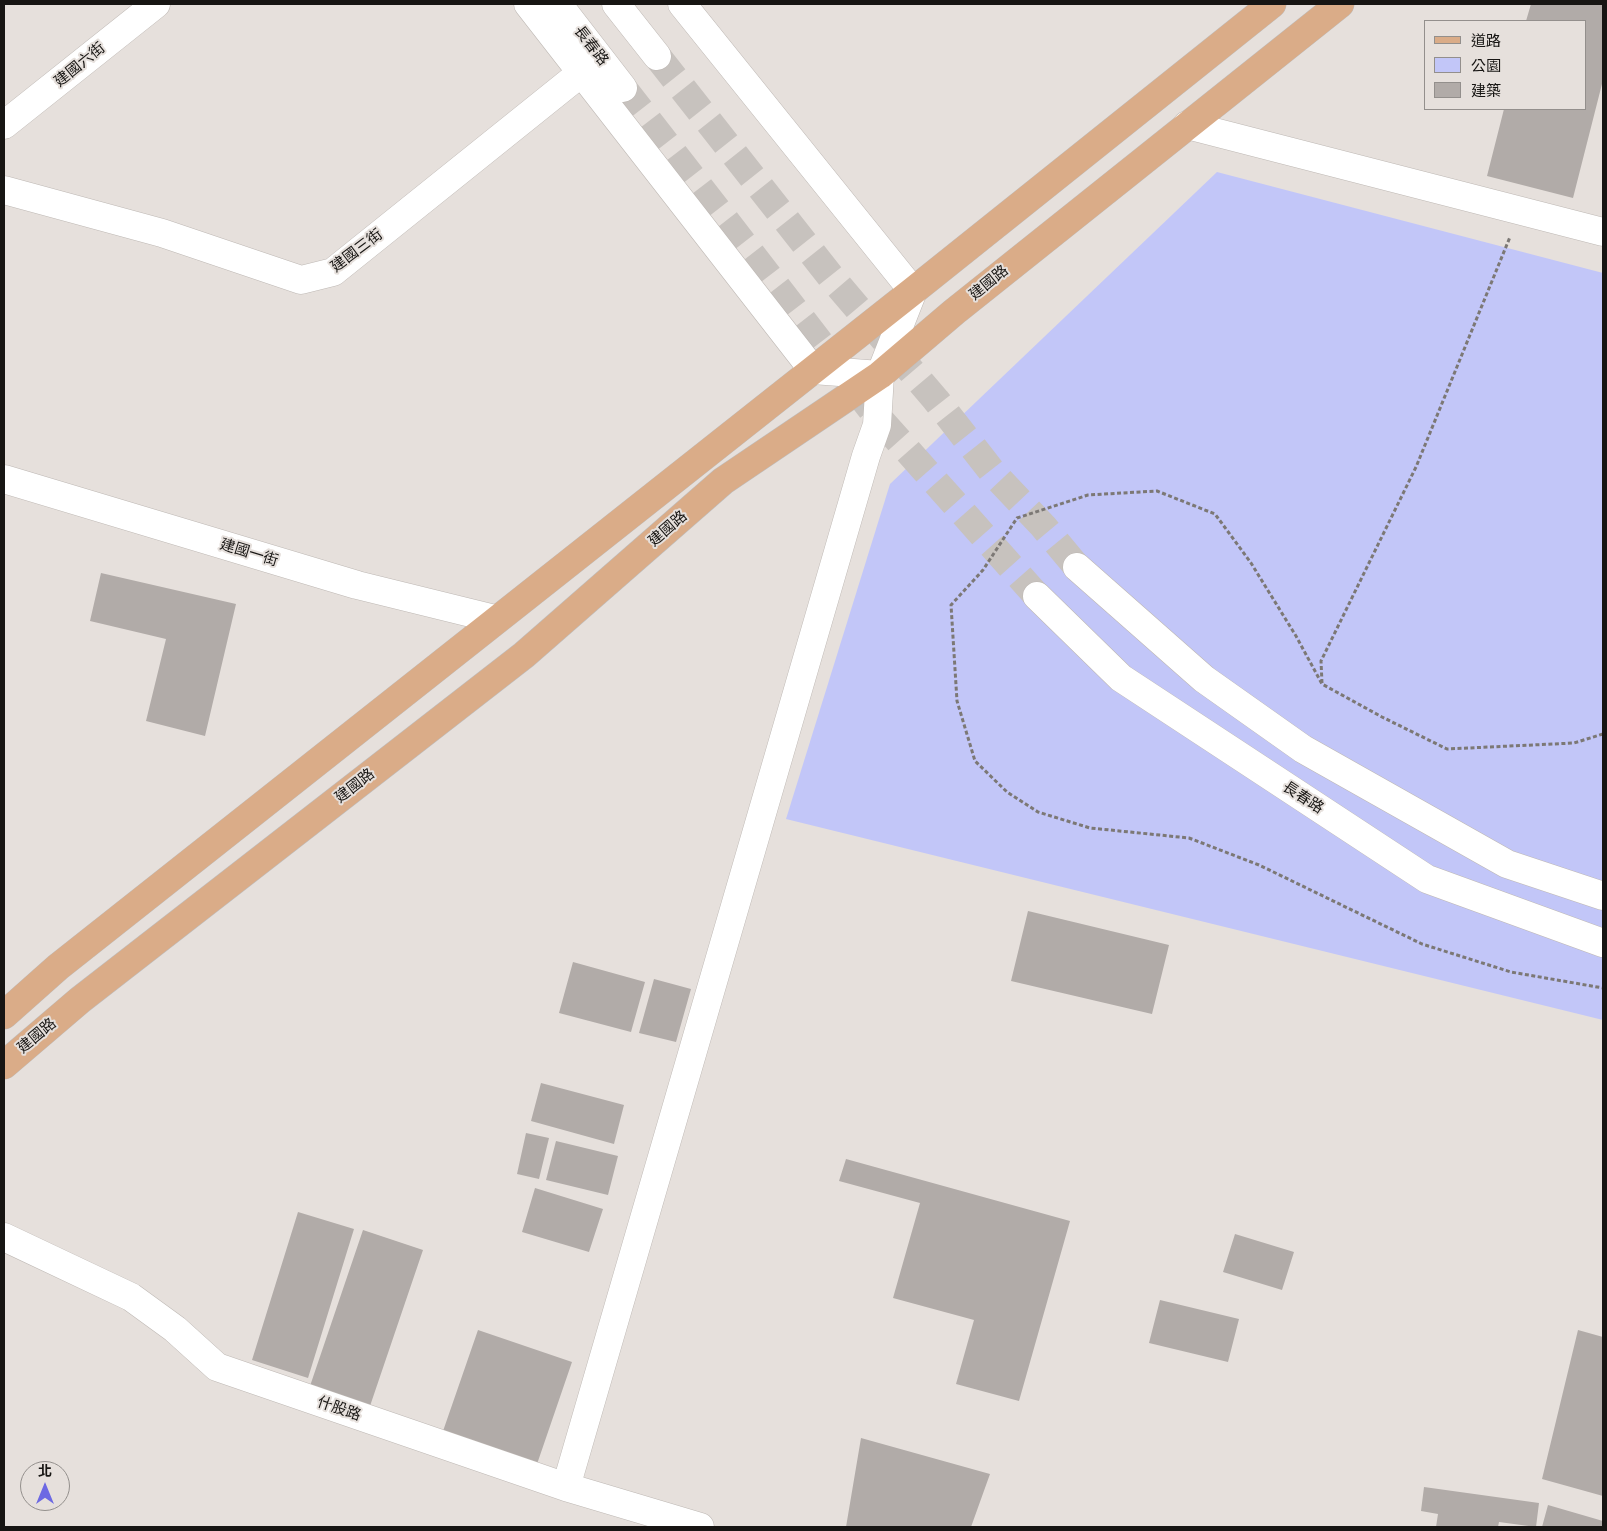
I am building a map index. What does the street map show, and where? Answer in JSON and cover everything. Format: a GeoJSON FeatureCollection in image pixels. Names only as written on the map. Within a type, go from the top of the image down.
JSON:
{"type":"FeatureCollection","features":[{"type":"Feature","properties":{"kind":"main road"},"geometry":{"type":"LineString","coordinates":[[4,1016],[58,966],[495,619],[913,291],[1272,4]]}},
{"type":"Feature","properties":{"kind":"main road","name":"建國路"},"geometry":{"type":"LineString","coordinates":[[4,1065],[88,994],[524,655],[722,482],[880,375],[954,312],[1340,4]]}},
{"type":"Feature","properties":{"kind":"street","name":"建國六街"},"geometry":{"type":"LineString","coordinates":[[4,126],[156,4]]}},
{"type":"Feature","properties":{"kind":"street"},"geometry":{"type":"LineString","coordinates":[[528,4],[813,370],[880,375]]}},
{"type":"Feature","properties":{"kind":"street","name":"長春路"},"geometry":{"type":"LineString","coordinates":[[558,4],[623,88]]}},
{"type":"Feature","properties":{"kind":"street"},"geometry":{"type":"LineString","coordinates":[[616,4],[658,56]]}},
{"type":"Feature","properties":{"kind":"street"},"geometry":{"type":"LineString","coordinates":[[566,1487],[863,465],[877,425],[880,375],[913,291],[682,4]]}},
{"type":"Feature","properties":{"kind":"street","name":"建國三街"},"geometry":{"type":"LineString","coordinates":[[4,190],[162,233],[301,280],[333,272],[581,73]]}},
{"type":"Feature","properties":{"kind":"street"},"geometry":{"type":"LineString","coordinates":[[1186,125],[1603,232]]}},
{"type":"Feature","properties":{"kind":"street","name":"建國一街"},"geometry":{"type":"LineString","coordinates":[[4,479],[357,585],[495,619]]}},
{"type":"Feature","properties":{"kind":"street"},"geometry":{"type":"LineString","coordinates":[[1077,566],[1204,679],[1303,749],[1507,864],[1603,896]]}},
{"type":"Feature","properties":{"kind":"street","name":"長春路"},"geometry":{"type":"LineString","coordinates":[[1037,596],[1121,678],[1427,880],[1603,943]]}},
{"type":"Feature","properties":{"kind":"street","name":"什股路"},"geometry":{"type":"LineString","coordinates":[[4,1238],[131,1297],[175,1329],[217,1366],[566,1487],[700,1527]]}},
{"type":"Feature","properties":{"kind":"path"},"geometry":{"type":"LineString","coordinates":[[1322,684],[1321,661],[1416,467],[1520,212]]}},
{"type":"Feature","properties":{"kind":"green space"},"geometry":{"type":"Polygon","coordinates":[[[1217,172],[1603,273],[1603,1020],[786,819],[890,484],[1217,172]]]}},
{"type":"Feature","properties":{"kind":"building"},"geometry":{"type":"Polygon","coordinates":[[[1531,4],[1603,4],[1603,80],[1573,198],[1487,176],[1504,110],[1587,110],[1587,20],[1526,20],[1531,4]]]}},
{"type":"Feature","properties":{"kind":"building"},"geometry":{"type":"Polygon","coordinates":[[[101,573],[236,604],[205,736],[146,721],[166,639],[90,621],[101,573]]]}},
{"type":"Feature","properties":{"kind":"building"},"geometry":{"type":"Polygon","coordinates":[[[1028,911],[1169,945],[1152,1014],[1011,981],[1028,911]]]}},
{"type":"Feature","properties":{"kind":"building"},"geometry":{"type":"Polygon","coordinates":[[[573,962],[645,982],[631,1032],[559,1013],[573,962]]]}},
{"type":"Feature","properties":{"kind":"building"},"geometry":{"type":"Polygon","coordinates":[[[654,979],[691,989],[676,1042],[639,1033],[654,979]]]}},
{"type":"Feature","properties":{"kind":"building"},"geometry":{"type":"Polygon","coordinates":[[[541,1083],[624,1105],[614,1144],[531,1121],[541,1083]]]}},
{"type":"Feature","properties":{"kind":"building"},"geometry":{"type":"Polygon","coordinates":[[[526,1133],[549,1138],[539,1179],[517,1174],[526,1133]]]}},
{"type":"Feature","properties":{"kind":"building"},"geometry":{"type":"Polygon","coordinates":[[[556,1141],[618,1156],[608,1195],[546,1180],[556,1141]]]}},
{"type":"Feature","properties":{"kind":"building"},"geometry":{"type":"Polygon","coordinates":[[[846,1159],[1070,1221],[1019,1401],[956,1384],[974,1320],[893,1298],[920,1203],[839,1181],[846,1159]]]}},
{"type":"Feature","properties":{"kind":"building"},"geometry":{"type":"Polygon","coordinates":[[[535,1188],[603,1209],[589,1252],[522,1232],[535,1188]]]}},
{"type":"Feature","properties":{"kind":"building"},"geometry":{"type":"Polygon","coordinates":[[[298,1212],[354,1229],[308,1378],[252,1360],[298,1212]]]}},
{"type":"Feature","properties":{"kind":"building"},"geometry":{"type":"Polygon","coordinates":[[[363,1230],[423,1250],[370,1406],[310,1386],[363,1230]]]}},
{"type":"Feature","properties":{"kind":"building"},"geometry":{"type":"Polygon","coordinates":[[[1235,1234],[1294,1252],[1282,1290],[1223,1272],[1235,1234]]]}},
{"type":"Feature","properties":{"kind":"building"},"geometry":{"type":"Polygon","coordinates":[[[1160,1300],[1239,1319],[1228,1362],[1149,1343],[1160,1300]]]}},
{"type":"Feature","properties":{"kind":"building"},"geometry":{"type":"Polygon","coordinates":[[[478,1330],[572,1362],[536,1467],[442,1434],[478,1330]]]}},
{"type":"Feature","properties":{"kind":"building"},"geometry":{"type":"Polygon","coordinates":[[[1578,1330],[1603,1337],[1603,1496],[1542,1479],[1578,1330]]]}},
{"type":"Feature","properties":{"kind":"building"},"geometry":{"type":"Polygon","coordinates":[[[861,1438],[990,1474],[971,1527],[846,1527],[861,1438]]]}},
{"type":"Feature","properties":{"kind":"building"},"geometry":{"type":"Polygon","coordinates":[[[1424,1487],[1539,1503],[1536,1527],[1499,1522],[1498,1527],[1436,1527],[1438,1514],[1421,1511],[1424,1487]]]}},
{"type":"Feature","properties":{"kind":"building"},"geometry":{"type":"Polygon","coordinates":[[[1548,1505],[1603,1521],[1603,1527],[1542,1527],[1548,1505]]]}},
{"type":"Feature","properties":{"kind":"tunnel"},"geometry":{"type":"LineString","coordinates":[[657,56],[831,277],[936,400],[994,474],[1043,526],[1077,567]]}},
{"type":"Feature","properties":{"kind":"tunnel"},"geometry":{"type":"LineString","coordinates":[[623,88],[875,414],[1037,596]]}}]}
